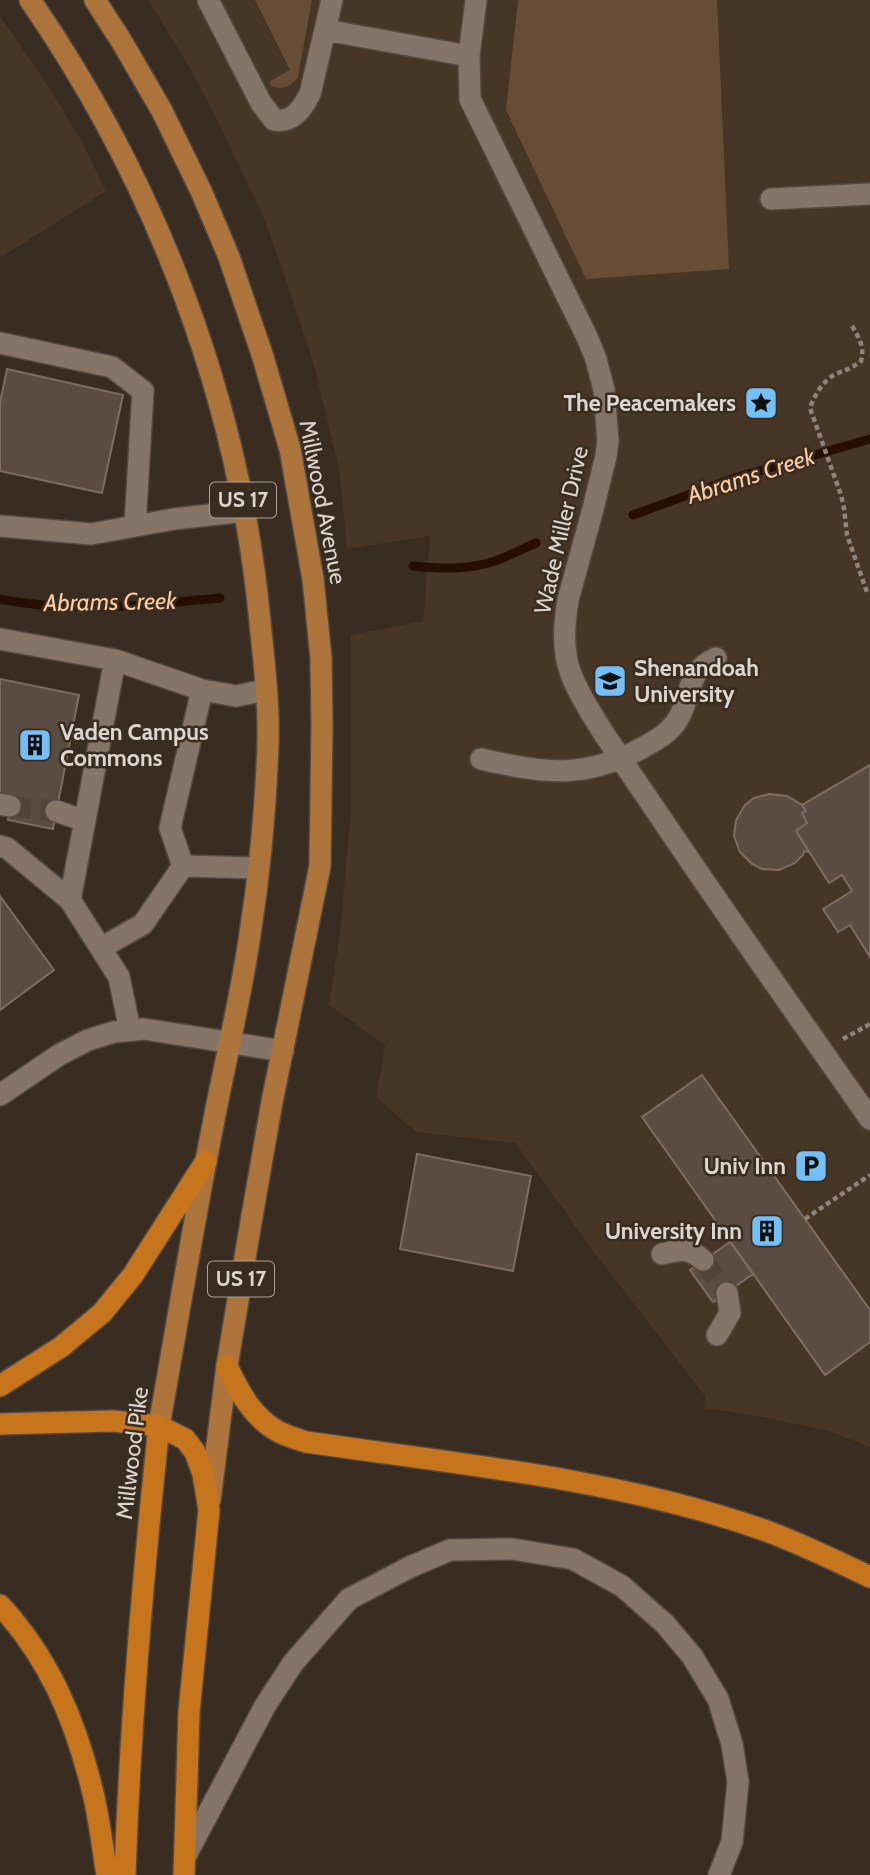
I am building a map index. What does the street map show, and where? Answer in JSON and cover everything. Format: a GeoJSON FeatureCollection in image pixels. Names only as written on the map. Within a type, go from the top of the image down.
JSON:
{"type":"FeatureCollection","features":[{"type":"Feature","properties":{"kind":"highway"},"geometry":{"type":"LineString","coordinates":[[0,1386],[61,1347],[102,1313],[133,1275],[206,1161]]}},
{"type":"Feature","properties":{"kind":"highway"},"geometry":{"type":"LineString","coordinates":[[227,1366],[240,1396],[260,1417],[278,1432],[306,1442],[544,1475],[627,1492],[760,1528],[870,1577]]}},
{"type":"Feature","properties":{"kind":"highway"},"geometry":{"type":"LineString","coordinates":[[0,1424],[113,1421],[159,1426],[185,1439],[195,1452],[204,1474],[209,1510]]}},
{"type":"Feature","properties":{"kind":"highway","name":"Millwood Pike"},"geometry":{"type":"LineString","coordinates":[[125,1875],[131,1738],[159,1426]]}},
{"type":"Feature","properties":{"kind":"highway","name":"US 17"},"geometry":{"type":"LineString","coordinates":[[185,1866],[190,1712],[209,1510]]}},
{"type":"Feature","properties":{"kind":"highway"},"geometry":{"type":"LineString","coordinates":[[0,1605],[21,1627],[50,1671],[72,1720],[92,1786],[107,1875]]}},
{"type":"Feature","properties":{"kind":"main road","name":"US 17"},"geometry":{"type":"LineString","coordinates":[[30,0],[102,115],[150,210],[198,335],[217,397],[245,511],[255,565],[268,738],[262,844],[250,937],[229,1043]]}},
{"type":"Feature","properties":{"kind":"main road","name":"Millwood Avenue"},"geometry":{"type":"LineString","coordinates":[[95,0],[162,111],[219,231],[262,354],[290,449],[313,579],[321,657],[322,725],[320,866],[283,1051]]}},
{"type":"Feature","properties":{"kind":"main road","name":"Millwood Pike"},"geometry":{"type":"LineString","coordinates":[[159,1426],[229,1043]]}},
{"type":"Feature","properties":{"kind":"main road","name":"US 17"},"geometry":{"type":"LineString","coordinates":[[209,1510],[227,1366],[283,1051]]}},
{"type":"Feature","properties":{"kind":"street"},"geometry":{"type":"LineString","coordinates":[[208,0],[261,103],[274,120],[287,120],[295,115],[310,94],[332,0]]}},
{"type":"Feature","properties":{"kind":"street"},"geometry":{"type":"LineString","coordinates":[[325,30],[469,56],[476,0]]}},
{"type":"Feature","properties":{"kind":"street","name":"Wade Miller Drive"},"geometry":{"type":"LineString","coordinates":[[469,56],[470,99],[587,337],[604,390],[608,441],[606,456],[568,600],[564,641],[567,661],[582,699],[621,760],[717,903],[870,1119]]}},
{"type":"Feature","properties":{"kind":"street"},"geometry":{"type":"LineString","coordinates":[[771,199],[870,194]]}},
{"type":"Feature","properties":{"kind":"street"},"geometry":{"type":"LineString","coordinates":[[0,343],[112,367],[143,391],[135,526]]}},
{"type":"Feature","properties":{"kind":"street"},"geometry":{"type":"LineString","coordinates":[[0,526],[91,534],[174,519],[245,511]]}},
{"type":"Feature","properties":{"kind":"street"},"geometry":{"type":"LineString","coordinates":[[0,639],[115,660],[202,690],[236,696],[266,690]]}},
{"type":"Feature","properties":{"kind":"street"},"geometry":{"type":"LineString","coordinates":[[481,760],[541,771],[565,771],[584,770],[621,760],[668,732],[680,716],[695,673],[705,663],[716,658]]}},
{"type":"Feature","properties":{"kind":"street"},"geometry":{"type":"LineString","coordinates":[[70,900],[115,660]]}},
{"type":"Feature","properties":{"kind":"street"},"geometry":{"type":"LineString","coordinates":[[183,866],[170,828],[202,690]]}},
{"type":"Feature","properties":{"kind":"street"},"geometry":{"type":"LineString","coordinates":[[56,811],[85,821]]}},
{"type":"Feature","properties":{"kind":"street"},"geometry":{"type":"LineString","coordinates":[[0,846],[7,848],[70,900],[119,977],[131,1030]]}},
{"type":"Feature","properties":{"kind":"street"},"geometry":{"type":"LineString","coordinates":[[183,866],[258,868]]}},
{"type":"Feature","properties":{"kind":"street"},"geometry":{"type":"LineString","coordinates":[[101,948],[143,924],[183,866]]}},
{"type":"Feature","properties":{"kind":"street"},"geometry":{"type":"LineString","coordinates":[[0,1095],[69,1050],[88,1040],[114,1032],[144,1029],[283,1051]]}},
{"type":"Feature","properties":{"kind":"street"},"geometry":{"type":"LineString","coordinates":[[662,1254],[684,1249],[703,1260]]}},
{"type":"Feature","properties":{"kind":"street"},"geometry":{"type":"LineString","coordinates":[[717,1335],[730,1313],[727,1293]]}},
{"type":"Feature","properties":{"kind":"street"},"geometry":{"type":"LineString","coordinates":[[185,1866],[265,1706],[293,1663],[349,1599],[410,1567],[450,1550],[512,1549],[573,1559],[622,1586],[665,1624],[692,1656],[718,1699],[732,1744],[738,1782],[732,1842],[719,1875]]}},
{"type":"Feature","properties":{"kind":"path"},"geometry":{"type":"LineString","coordinates":[[852,326],[863,348],[861,361],[853,368],[833,375],[820,388],[810,406],[844,508],[849,543],[869,595]]}},
{"type":"Feature","properties":{"kind":"path"},"geometry":{"type":"LineString","coordinates":[[805,1219],[870,1175]]}},
{"type":"Feature","properties":{"kind":"shaded area","name":"Shenandoah University"},"geometry":{"type":"Polygon","coordinates":[[[148,0],[870,0],[870,1447],[828,1431],[704,1408],[705,1396],[581,1235],[515,1143],[416,1132],[376,1097],[385,1045],[329,1005],[340,934],[351,807],[351,635],[423,621],[430,536],[347,549],[339,470],[314,365],[283,270],[262,214],[216,118],[190,68],[148,0]]]}},
{"type":"Feature","properties":{"kind":"shaded area"},"geometry":{"type":"Polygon","coordinates":[[[255,0],[312,0],[298,77],[286,87],[270,85],[270,81],[290,70],[255,0]]]}},
{"type":"Feature","properties":{"kind":"shaded area"},"geometry":{"type":"Polygon","coordinates":[[[518,0],[717,0],[729,269],[586,279],[506,110],[518,0]]]}},
{"type":"Feature","properties":{"kind":"shaded area"},"geometry":{"type":"Polygon","coordinates":[[[0,16],[80,138],[106,191],[0,258],[0,16]]]}},
{"type":"Feature","properties":{"kind":"building"},"geometry":{"type":"Polygon","coordinates":[[[7,369],[123,395],[102,493],[0,471],[0,403],[7,369]]]}},
{"type":"Feature","properties":{"kind":"building","name":"Vaden Campus Commons"},"geometry":{"type":"Polygon","coordinates":[[[0,679],[79,695],[53,829],[8,820],[12,798],[0,795],[0,679]]]}},
{"type":"Feature","properties":{"kind":"building"},"geometry":{"type":"Polygon","coordinates":[[[870,765],[870,957],[850,925],[838,932],[823,909],[852,891],[842,875],[829,883],[796,831],[807,823],[802,813],[806,811],[802,805],[870,765]]]}},
{"type":"Feature","properties":{"kind":"building"},"geometry":{"type":"Polygon","coordinates":[[[769,794],[787,796],[802,805],[806,811],[802,813],[807,823],[796,831],[809,852],[804,851],[795,863],[779,870],[762,869],[752,864],[740,852],[734,836],[736,820],[745,805],[754,798],[769,794]]]}},
{"type":"Feature","properties":{"kind":"building"},"geometry":{"type":"Polygon","coordinates":[[[0,896],[54,970],[0,1010],[0,896]]]}},
{"type":"Feature","properties":{"kind":"building","name":"University Inn"},"geometry":{"type":"Polygon","coordinates":[[[702,1075],[870,1310],[870,1342],[825,1375],[642,1117],[702,1075]]]}},
{"type":"Feature","properties":{"kind":"building"},"geometry":{"type":"Polygon","coordinates":[[[417,1154],[531,1176],[513,1271],[400,1249],[417,1154]]]}},
{"type":"Feature","properties":{"kind":"building"},"geometry":{"type":"Polygon","coordinates":[[[730,1242],[753,1274],[713,1302],[690,1270],[730,1242]]]}},
{"type":"Feature","properties":{"kind":"waterway","name":"Abrams Creek"},"geometry":{"type":"LineString","coordinates":[[633,515],[735,478],[870,439]]}},
{"type":"Feature","properties":{"kind":"waterway","name":"Abrams Creek"},"geometry":{"type":"LineString","coordinates":[[413,566],[475,566],[495,561],[536,543]]}},
{"type":"Feature","properties":{"kind":"waterway","name":"Abrams Creek"},"geometry":{"type":"LineString","coordinates":[[0,599],[27,604],[82,607],[220,598]]}},
{"type":"Feature","properties":{"kind":"tunnel"},"geometry":{"type":"LineString","coordinates":[[10,806],[56,811]]}},
{"type":"Feature","properties":{"kind":"tunnel"},"geometry":{"type":"LineString","coordinates":[[703,1260],[727,1293]]}},
{"type":"Feature","properties":{"kind":"place","name":"The Peacemakers"},"geometry":{"type":"Point","coordinates":[761,403]}},
{"type":"Feature","properties":{"kind":"place","name":"Shenandoah University"},"geometry":{"type":"Point","coordinates":[610,681]}},
{"type":"Feature","properties":{"kind":"place","name":"Vaden Campus Commons"},"geometry":{"type":"Point","coordinates":[35,745]}},
{"type":"Feature","properties":{"kind":"place","name":"Univ Inn"},"geometry":{"type":"Point","coordinates":[811,1166]}},
{"type":"Feature","properties":{"kind":"place","name":"University Inn"},"geometry":{"type":"Point","coordinates":[767,1231]}}]}
